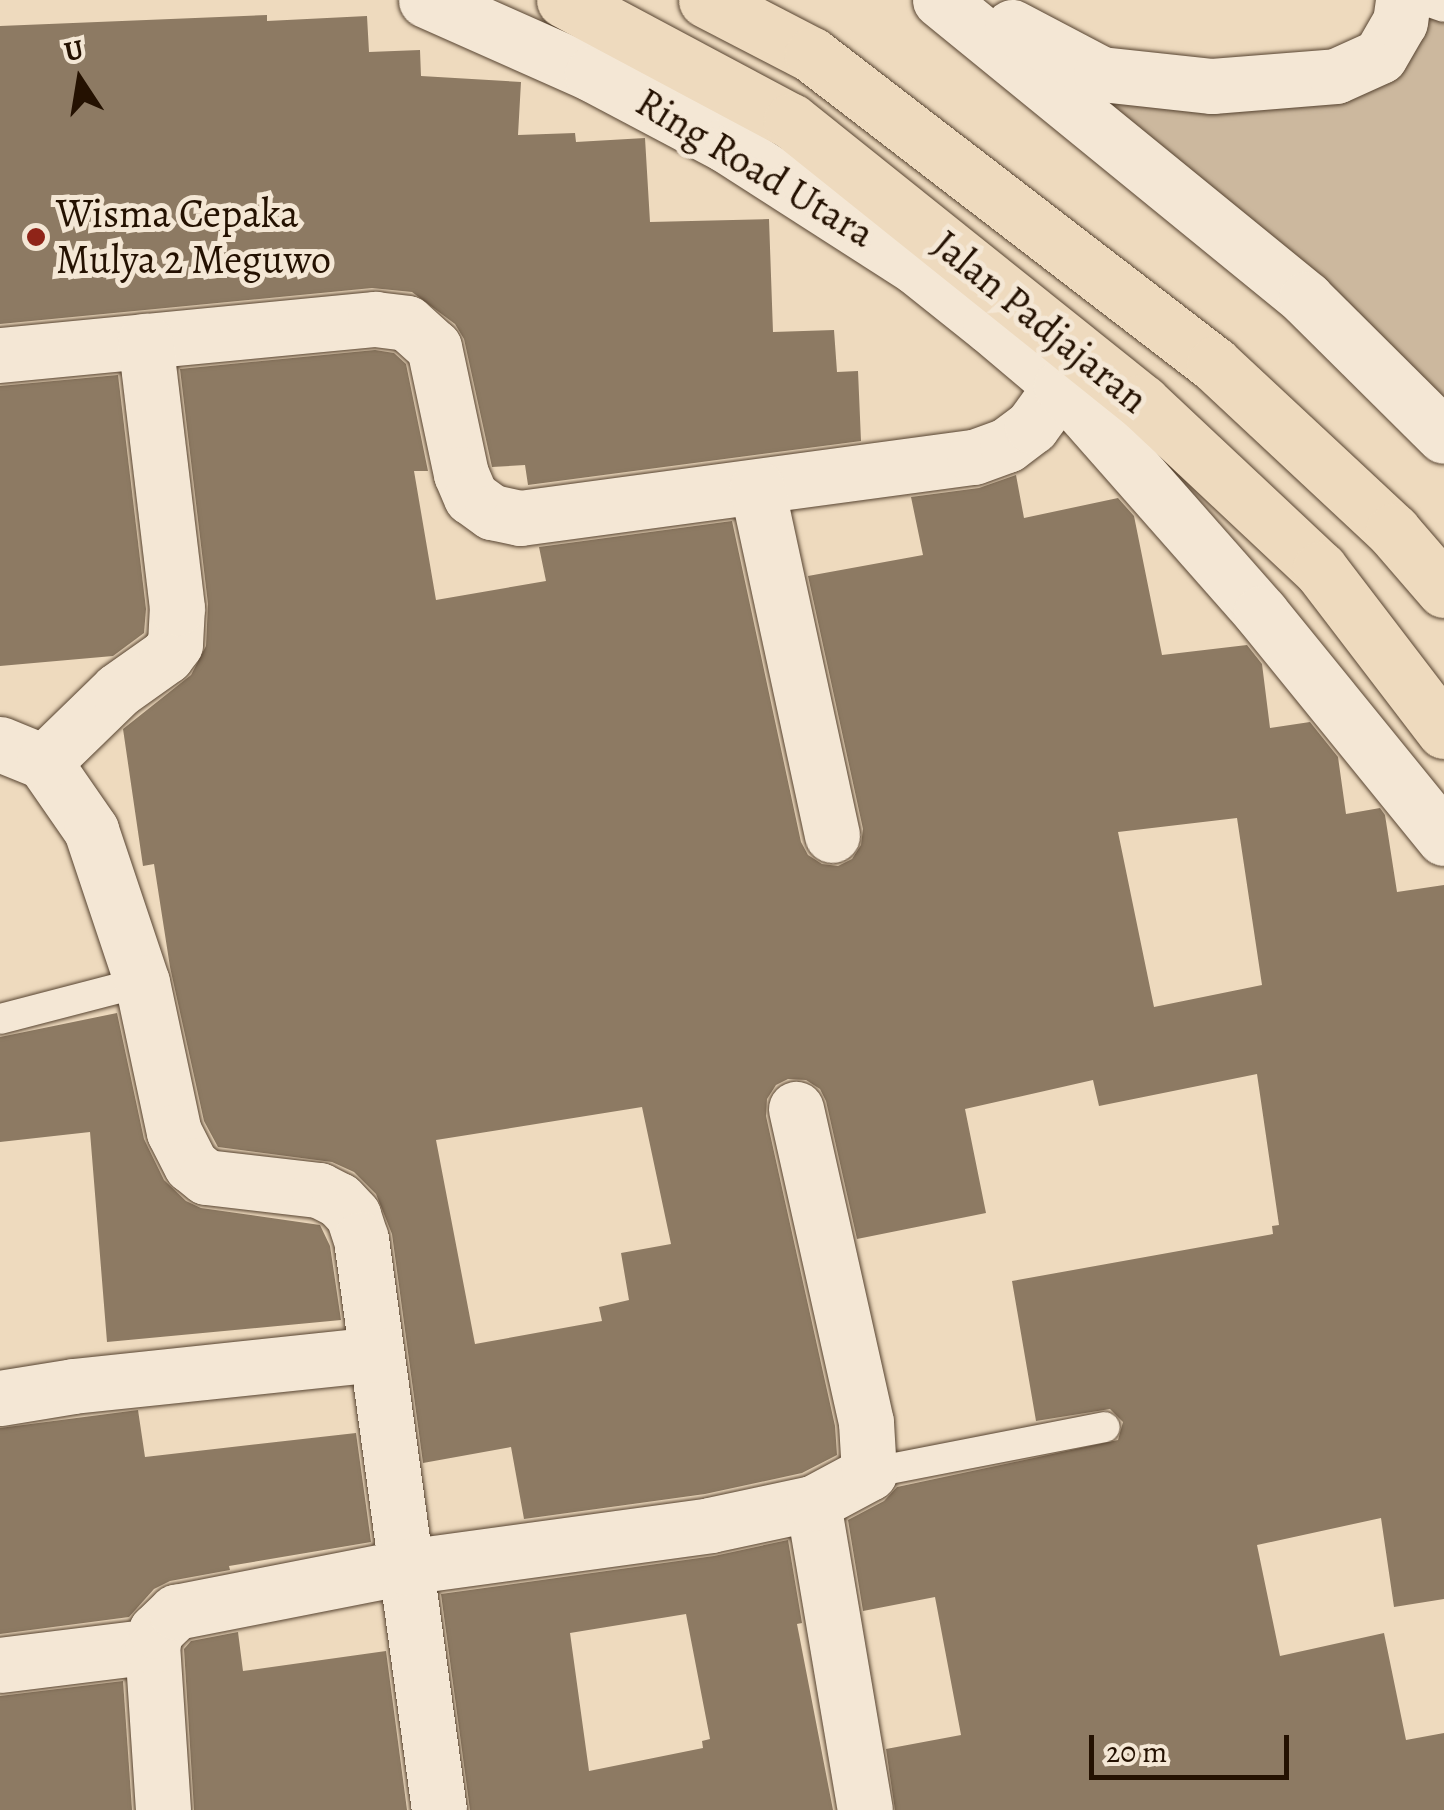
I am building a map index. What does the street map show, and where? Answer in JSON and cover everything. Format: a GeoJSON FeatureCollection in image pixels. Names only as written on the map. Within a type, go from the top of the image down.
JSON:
{"type":"FeatureCollection","features":[{"type":"Feature","properties":{"kind":"highway","name":"Jalan Padjajaran"},"geometry":{"type":"LineString","coordinates":[[564,0],[791,121],[1142,402],[1320,569],[1444,731]]}},
{"type":"Feature","properties":{"kind":"highway","name":"Jalan Padjajaran"},"geometry":{"type":"LineString","coordinates":[[706,0],[812,56],[1214,364],[1393,531],[1444,590]]}},
{"type":"Feature","properties":{"kind":"street","name":"Ring Road Utara"},"geometry":{"type":"LineString","coordinates":[[426,0],[592,74],[742,155],[916,267],[1061,386],[1261,614],[1444,838]]}},
{"type":"Feature","properties":{"kind":"street"},"geometry":{"type":"LineString","coordinates":[[940,0],[1306,299],[1444,436]]}},
{"type":"Feature","properties":{"kind":"street"},"geometry":{"type":"LineString","coordinates":[[960,0],[1102,74],[1212,86],[1336,76],[1380,56],[1400,22],[1404,0]]}},
{"type":"Feature","properties":{"kind":"street"},"geometry":{"type":"LineString","coordinates":[[0,355],[375,318],[407,323],[434,347],[461,474],[472,496],[492,512],[520,518],[974,456],[1007,445],[1032,426],[1061,386]]}},
{"type":"Feature","properties":{"kind":"street"},"geometry":{"type":"LineString","coordinates":[[145,341],[177,608],[174,644],[166,656],[22,753],[91,830],[142,982],[180,1150],[206,1177],[292,1185],[339,1200],[352,1215],[361,1239],[439,1810]]}},
{"type":"Feature","properties":{"kind":"street"},"geometry":{"type":"LineString","coordinates":[[757,488],[832,835]]}},
{"type":"Feature","properties":{"kind":"street"},"geometry":{"type":"LineString","coordinates":[[163,1810],[152,1646],[164,1620],[198,1605],[405,1567],[637,1537],[813,1503],[869,1473],[866,1422],[796,1110]]}},
{"type":"Feature","properties":{"kind":"street"},"geometry":{"type":"LineString","coordinates":[[0,1398],[73,1386],[375,1354]]}},
{"type":"Feature","properties":{"kind":"street"},"geometry":{"type":"LineString","coordinates":[[813,1503],[865,1810]]}},
{"type":"Feature","properties":{"kind":"street"},"geometry":{"type":"LineString","coordinates":[[0,1664],[152,1646]]}},
{"type":"Feature","properties":{"kind":"lane"},"geometry":{"type":"LineString","coordinates":[[1424,0],[1444,7]]}},
{"type":"Feature","properties":{"kind":"lane"},"geometry":{"type":"LineString","coordinates":[[0,1019],[142,982]]}},
{"type":"Feature","properties":{"kind":"lane"},"geometry":{"type":"LineString","coordinates":[[869,1473],[1105,1427]]}},
{"type":"Feature","properties":{"kind":"shaded area"},"geometry":{"type":"Polygon","coordinates":[[[1418,11],[1444,21],[1444,410],[967,12],[1214,102],[1418,11]]]}},
{"type":"Feature","properties":{"kind":"building"},"geometry":{"type":"Polygon","coordinates":[[[267,15],[267,21],[367,16],[369,52],[420,50],[421,76],[521,82],[518,135],[575,133],[576,142],[645,138],[650,222],[769,219],[773,332],[834,330],[837,372],[858,371],[861,441],[528,485],[525,465],[492,467],[464,339],[455,324],[412,292],[372,288],[0,324],[0,26],[267,15]]]}},
{"type":"Feature","properties":{"kind":"building"},"geometry":{"type":"Polygon","coordinates":[[[375,350],[394,353],[406,364],[428,471],[414,471],[436,600],[546,581],[539,547],[732,521],[801,842],[808,855],[822,864],[838,866],[852,859],[861,845],[863,829],[808,576],[923,555],[911,497],[979,488],[1016,475],[1024,518],[1118,498],[1134,516],[1162,655],[1247,645],[1262,664],[1270,728],[1310,722],[1338,757],[1346,814],[1380,808],[1385,815],[1397,892],[1444,885],[1444,1599],[1394,1607],[1381,1518],[1257,1545],[1280,1656],[1384,1633],[1406,1740],[1444,1733],[1444,1810],[895,1810],[886,1749],[961,1735],[935,1597],[863,1611],[848,1520],[884,1501],[897,1487],[1118,1440],[1123,1422],[1110,1409],[1036,1421],[1012,1281],[1273,1234],[1272,1226],[1279,1225],[1257,1074],[1099,1106],[1093,1080],[965,1109],[986,1213],[857,1239],[826,1101],[820,1089],[806,1080],[788,1079],[776,1085],[767,1099],[766,1116],[835,1426],[837,1455],[802,1473],[705,1494],[524,1519],[511,1447],[423,1463],[392,1234],[376,1194],[354,1172],[332,1162],[218,1147],[204,1121],[170,967],[154,864],[143,866],[123,729],[191,675],[206,646],[208,604],[180,369],[375,350]],[[1237,818],[1118,832],[1154,1007],[1262,985],[1237,818]],[[642,1107],[436,1140],[475,1344],[602,1321],[599,1307],[629,1300],[621,1253],[671,1244],[642,1107]]]}},
{"type":"Feature","properties":{"kind":"building"},"geometry":{"type":"Polygon","coordinates":[[[118,375],[146,609],[144,633],[113,656],[0,666],[0,386],[118,375]]]}},
{"type":"Feature","properties":{"kind":"building"},"geometry":{"type":"Polygon","coordinates":[[[117,1013],[144,1139],[164,1180],[186,1201],[201,1208],[320,1225],[330,1246],[341,1320],[107,1342],[90,1132],[0,1142],[0,1037],[117,1013]]]}},
{"type":"Feature","properties":{"kind":"building"},"geometry":{"type":"Polygon","coordinates":[[[138,1410],[145,1457],[356,1433],[371,1542],[229,1566],[230,1570],[170,1581],[154,1589],[129,1617],[0,1634],[0,1428],[138,1410]]]}},
{"type":"Feature","properties":{"kind":"building"},"geometry":{"type":"Polygon","coordinates":[[[788,1540],[802,1623],[797,1624],[833,1810],[470,1810],[441,1594],[714,1556],[788,1540]],[[686,1614],[570,1633],[589,1771],[703,1748],[702,1741],[710,1739],[686,1614]]]}},
{"type":"Feature","properties":{"kind":"building"},"geometry":{"type":"Polygon","coordinates":[[[238,1632],[243,1671],[386,1651],[407,1810],[194,1810],[184,1649],[191,1641],[238,1632]]]}},
{"type":"Feature","properties":{"kind":"building"},"geometry":{"type":"Polygon","coordinates":[[[123,1681],[132,1810],[0,1810],[0,1696],[123,1681]]]}},
{"type":"Feature","properties":{"kind":"place","name":"Wisma Cepaka Mulya 2 Meguwo"},"geometry":{"type":"Point","coordinates":[36,237]}}]}
